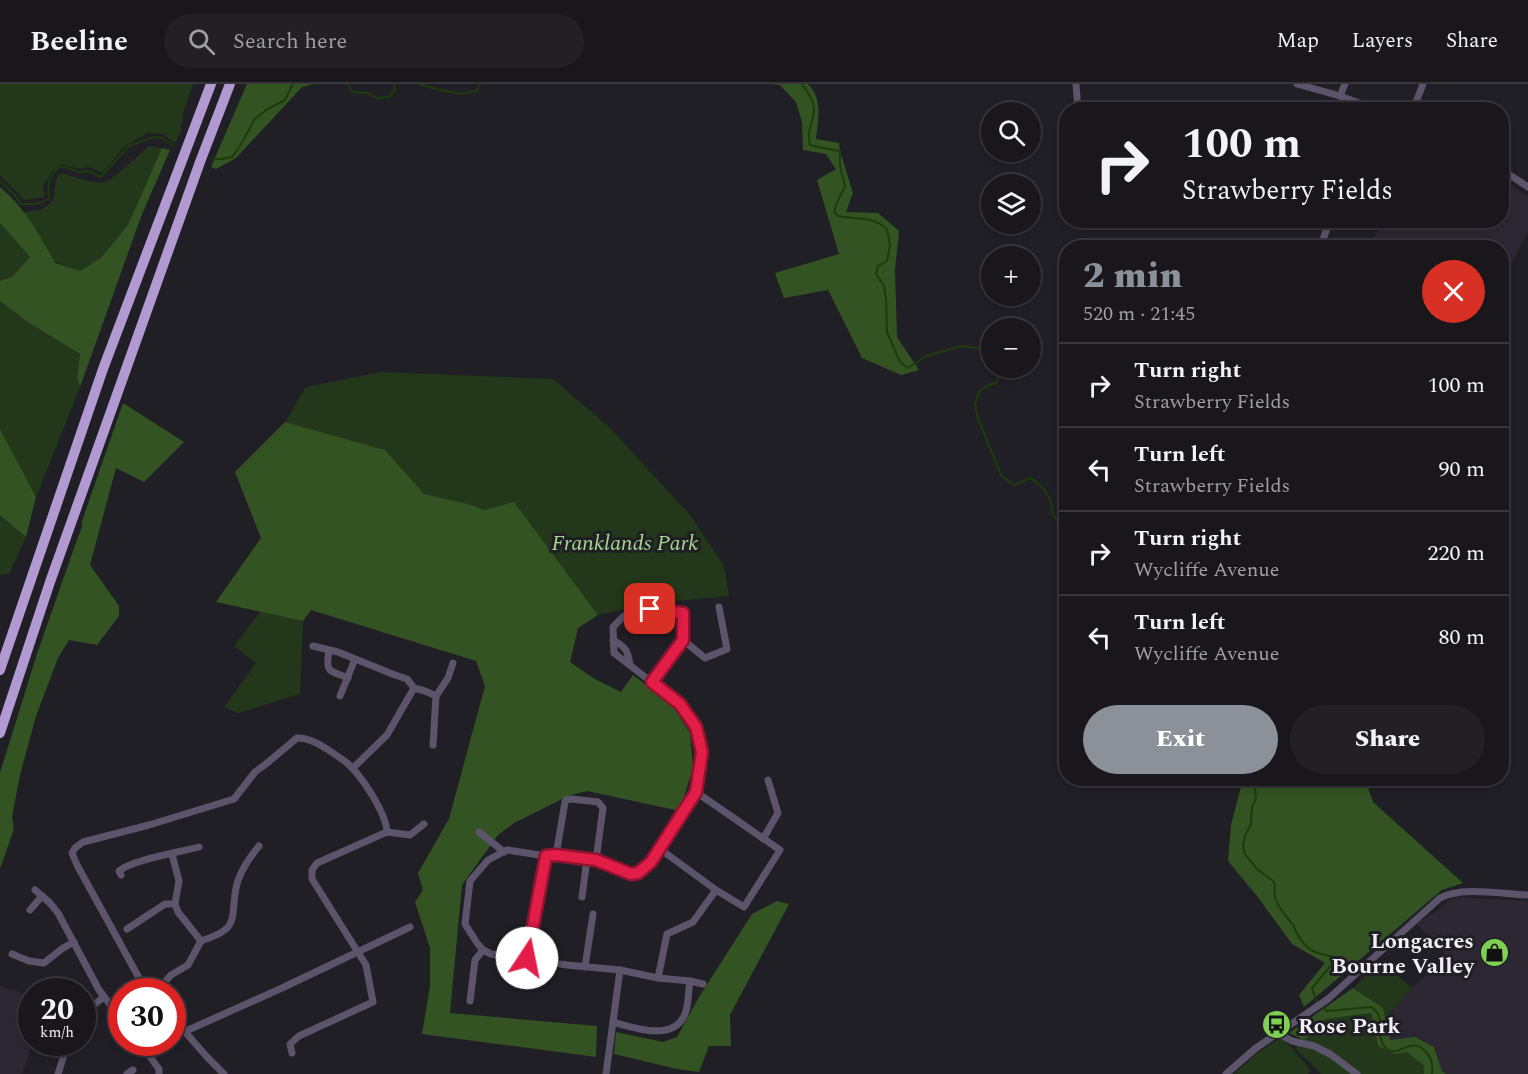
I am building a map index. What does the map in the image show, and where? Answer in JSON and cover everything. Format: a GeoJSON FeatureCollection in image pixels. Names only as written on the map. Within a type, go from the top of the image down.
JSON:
{"type":"FeatureCollection","features":[{"type":"Feature","properties":{"kind":"highway"},"geometry":{"type":"LineString","coordinates":[[0,670],[103,369],[211,84]]}},
{"type":"Feature","properties":{"kind":"highway"},"geometry":{"type":"LineString","coordinates":[[0,734],[50,582],[230,84]]}},
{"type":"Feature","properties":{"kind":"street"},"geometry":{"type":"LineString","coordinates":[[1076,84],[1077,102]]}},
{"type":"Feature","properties":{"kind":"street"},"geometry":{"type":"LineString","coordinates":[[1297,84],[1354,102]]}},
{"type":"Feature","properties":{"kind":"street"},"geometry":{"type":"LineString","coordinates":[[1340,96],[1345,84]]}},
{"type":"Feature","properties":{"kind":"street"},"geometry":{"type":"LineString","coordinates":[[1416,102],[1423,84]]}},
{"type":"Feature","properties":{"kind":"street"},"geometry":{"type":"LineString","coordinates":[[1509,175],[1528,187]]}},
{"type":"Feature","properties":{"kind":"street"},"geometry":{"type":"LineString","coordinates":[[683,640],[705,658],[728,650],[719,607]]}},
{"type":"Feature","properties":{"kind":"street"},"geometry":{"type":"LineString","coordinates":[[652,682],[683,640],[683,613],[650,609],[624,616],[613,627],[614,653],[680,704],[696,727],[702,752],[696,792],[651,862],[638,873],[631,874],[596,860],[507,850],[488,860],[470,881],[465,924],[483,950],[490,954],[620,970],[703,984]]}},
{"type":"Feature","properties":{"kind":"street"},"geometry":{"type":"LineString","coordinates":[[613,640],[628,652],[630,665]]}},
{"type":"Feature","properties":{"kind":"street"},"geometry":{"type":"LineString","coordinates":[[313,646],[338,652],[407,680],[414,688],[436,696]]}},
{"type":"Feature","properties":{"kind":"street"},"geometry":{"type":"LineString","coordinates":[[329,651],[327,666],[329,669],[348,678]]}},
{"type":"Feature","properties":{"kind":"street"},"geometry":{"type":"LineString","coordinates":[[340,696],[355,659]]}},
{"type":"Feature","properties":{"kind":"street"},"geometry":{"type":"LineString","coordinates":[[433,745],[436,696],[448,678],[453,663]]}},
{"type":"Feature","properties":{"kind":"street"},"geometry":{"type":"LineString","coordinates":[[352,768],[387,735],[414,688]]}},
{"type":"Feature","properties":{"kind":"street"},"geometry":{"type":"LineString","coordinates":[[139,978],[90,891],[72,853],[83,842],[234,799],[255,772],[297,738],[303,737],[322,746],[352,768],[365,784],[379,808],[387,825],[387,832]]}},
{"type":"Feature","properties":{"kind":"street"},"geometry":{"type":"LineString","coordinates":[[763,839],[778,813],[768,780]]}},
{"type":"Feature","properties":{"kind":"street"},"geometry":{"type":"LineString","coordinates":[[660,849],[716,890],[744,907],[780,850],[696,792]]}},
{"type":"Feature","properties":{"kind":"street"},"geometry":{"type":"LineString","coordinates":[[556,855],[566,800],[598,802],[603,808],[596,860]]}},
{"type":"Feature","properties":{"kind":"street"},"geometry":{"type":"LineString","coordinates":[[292,1053],[290,1044],[299,1036],[373,1002],[366,965],[312,879],[312,870],[317,863],[387,832],[410,835],[424,824]]}},
{"type":"Feature","properties":{"kind":"street"},"geometry":{"type":"LineString","coordinates":[[479,832],[504,852]]}},
{"type":"Feature","properties":{"kind":"street"},"geometry":{"type":"LineString","coordinates":[[168,978],[188,965],[201,941],[219,935],[229,927],[236,886],[244,865],[258,846]]}},
{"type":"Feature","properties":{"kind":"street"},"geometry":{"type":"LineString","coordinates":[[121,875],[119,871],[122,868],[135,863],[199,847]]}},
{"type":"Feature","properties":{"kind":"street"},"geometry":{"type":"LineString","coordinates":[[172,854],[179,881],[175,903],[178,912],[201,941]]}},
{"type":"Feature","properties":{"kind":"street"},"geometry":{"type":"LineString","coordinates":[[527,958],[546,856]]}},
{"type":"Feature","properties":{"kind":"street"},"geometry":{"type":"LineString","coordinates":[[582,897],[587,859]]}},
{"type":"Feature","properties":{"kind":"street"},"geometry":{"type":"LineString","coordinates":[[35,890],[50,902],[108,1002]]}},
{"type":"Feature","properties":{"kind":"street"},"geometry":{"type":"LineString","coordinates":[[658,978],[667,934],[693,922],[716,890]]}},
{"type":"Feature","properties":{"kind":"street"},"geometry":{"type":"LineString","coordinates":[[1226,1074],[1256,1048],[1328,999],[1431,905],[1447,894],[1467,891],[1528,895]]}},
{"type":"Feature","properties":{"kind":"street"},"geometry":{"type":"LineString","coordinates":[[30,910],[42,896]]}},
{"type":"Feature","properties":{"kind":"street"},"geometry":{"type":"LineString","coordinates":[[127,929],[165,904],[175,903]]}},
{"type":"Feature","properties":{"kind":"street"},"geometry":{"type":"LineString","coordinates":[[585,967],[593,914]]}},
{"type":"Feature","properties":{"kind":"street"},"geometry":{"type":"LineString","coordinates":[[224,1074],[186,1031],[410,927]]}},
{"type":"Feature","properties":{"kind":"street"},"geometry":{"type":"LineString","coordinates":[[12,954],[29,961],[44,963],[74,942]]}},
{"type":"Feature","properties":{"kind":"street"},"geometry":{"type":"LineString","coordinates":[[470,1001],[475,960],[483,950]]}},
{"type":"Feature","properties":{"kind":"street"},"geometry":{"type":"LineString","coordinates":[[606,1074],[620,970]]}},
{"type":"Feature","properties":{"kind":"street"},"geometry":{"type":"LineString","coordinates":[[613,1022],[655,1031],[669,1029],[679,1024],[685,1013],[690,981]]}},
{"type":"Feature","properties":{"kind":"street"},"geometry":{"type":"LineString","coordinates":[[96,1003],[104,997]]}},
{"type":"Feature","properties":{"kind":"street"},"geometry":{"type":"LineString","coordinates":[[1280,1031],[1283,1036],[1292,1041],[1322,1050],[1357,1074]]}},
{"type":"Feature","properties":{"kind":"street"},"geometry":{"type":"LineString","coordinates":[[58,1074],[64,1056]]}},
{"type":"Feature","properties":{"kind":"street"},"geometry":{"type":"LineString","coordinates":[[149,1056],[159,1069],[159,1074]]}},
{"type":"Feature","properties":{"kind":"shaded area"},"geometry":{"type":"Polygon","coordinates":[[[1509,183],[1528,197],[1528,231],[1509,268],[1509,240],[1373,240],[1379,228],[1509,228],[1509,183]]]}},
{"type":"Feature","properties":{"kind":"shaded area"},"geometry":{"type":"Polygon","coordinates":[[[1458,897],[1528,901],[1528,1074],[1446,1074],[1442,1071],[1434,1047],[1415,1037],[1390,1040],[1385,1018],[1412,988],[1447,956],[1416,923],[1458,897]]]}},
{"type":"Feature","properties":{"kind":"shaded area"},"geometry":{"type":"Polygon","coordinates":[[[0,986],[18,992],[18,1056],[28,1056],[22,1074],[0,1074],[0,986]]]}},
{"type":"Feature","properties":{"kind":"green space"},"geometry":{"type":"Polygon","coordinates":[[[0,84],[193,84],[183,113],[181,131],[175,143],[162,134],[148,133],[125,146],[102,173],[89,167],[79,169],[61,164],[52,172],[43,186],[45,197],[24,200],[0,175],[0,84]]]}},
{"type":"Feature","properties":{"kind":"green space"},"geometry":{"type":"Polygon","coordinates":[[[247,84],[314,84],[302,87],[236,158],[216,169],[211,167],[247,84]]]}},
{"type":"Feature","properties":{"kind":"green space"},"geometry":{"type":"Polygon","coordinates":[[[768,84],[808,84],[818,103],[816,139],[839,143],[853,193],[846,212],[878,213],[899,231],[895,270],[897,337],[919,370],[901,375],[862,358],[828,290],[784,298],[775,273],[839,254],[817,180],[836,169],[826,154],[803,150],[802,122],[796,102],[780,85],[768,84]]]}},
{"type":"Feature","properties":{"kind":"green space"},"geometry":{"type":"Polygon","coordinates":[[[149,146],[162,148],[128,225],[101,259],[78,272],[53,261],[46,245],[23,212],[41,210],[53,201],[58,175],[63,173],[90,181],[105,182],[149,146]]]}},
{"type":"Feature","properties":{"kind":"green space"},"geometry":{"type":"Polygon","coordinates":[[[162,148],[170,150],[142,214],[80,387],[77,378],[80,354],[29,323],[0,301],[0,281],[12,277],[30,257],[0,223],[0,187],[31,222],[55,263],[80,271],[101,258],[128,225],[162,148]]]}},
{"type":"Feature","properties":{"kind":"green space"},"geometry":{"type":"Polygon","coordinates":[[[0,223],[31,257],[12,277],[0,281],[0,223]]]}},
{"type":"Feature","properties":{"kind":"green space"},"geometry":{"type":"Polygon","coordinates":[[[0,301],[29,323],[80,354],[77,378],[80,387],[36,497],[0,429],[0,301]]]}},
{"type":"Feature","properties":{"kind":"green space","name":"Franklands Park"},"geometry":{"type":"Polygon","coordinates":[[[381,372],[553,379],[609,427],[690,515],[724,566],[729,596],[654,603],[598,615],[514,503],[484,510],[423,494],[385,450],[285,422],[306,387],[381,372]]]}},
{"type":"Feature","properties":{"kind":"green space"},"geometry":{"type":"Polygon","coordinates":[[[123,403],[184,442],[144,482],[116,468],[90,565],[119,606],[119,616],[97,645],[69,640],[58,658],[36,716],[20,775],[12,817],[14,829],[0,869],[0,773],[37,654],[123,403]]]}},
{"type":"Feature","properties":{"kind":"green space"},"geometry":{"type":"Polygon","coordinates":[[[285,422],[385,450],[424,494],[484,510],[514,502],[598,615],[578,628],[570,662],[593,678],[621,692],[633,675],[672,705],[690,733],[693,767],[680,811],[587,791],[568,796],[514,823],[498,835],[462,885],[450,1013],[597,1026],[596,1057],[422,1034],[430,986],[430,948],[415,902],[423,890],[418,873],[449,819],[485,686],[476,661],[311,610],[303,621],[216,602],[261,538],[235,472],[285,422]]]}},
{"type":"Feature","properties":{"kind":"green space"},"geometry":{"type":"Polygon","coordinates":[[[0,429],[36,497],[26,537],[0,515],[0,429]]]}},
{"type":"Feature","properties":{"kind":"green space"},"geometry":{"type":"Polygon","coordinates":[[[0,515],[26,537],[9,574],[0,575],[0,515]]]}},
{"type":"Feature","properties":{"kind":"green space"},"geometry":{"type":"Polygon","coordinates":[[[261,611],[303,621],[300,694],[238,713],[224,707],[256,663],[234,646],[261,611]]]}},
{"type":"Feature","properties":{"kind":"green space"},"geometry":{"type":"Polygon","coordinates":[[[1241,786],[1367,786],[1373,802],[1463,883],[1442,890],[1304,1007],[1299,995],[1325,963],[1292,944],[1228,861],[1231,825],[1241,786]]]}},
{"type":"Feature","properties":{"kind":"green space"},"geometry":{"type":"Polygon","coordinates":[[[777,901],[789,904],[730,1015],[731,1046],[709,1046],[699,1072],[614,1054],[616,1032],[663,1042],[677,1037],[699,997],[752,914],[777,901]]]}},
{"type":"Feature","properties":{"kind":"green space"},"geometry":{"type":"Polygon","coordinates":[[[1380,960],[1412,988],[1385,1018],[1383,1008],[1354,988],[1380,960]]]}},
{"type":"Feature","properties":{"kind":"green space"},"geometry":{"type":"Polygon","coordinates":[[[1353,988],[1383,1008],[1390,1040],[1415,1037],[1434,1047],[1442,1071],[1446,1074],[1424,1074],[1424,1066],[1407,1052],[1395,1054],[1378,1046],[1371,1013],[1326,1019],[1304,1040],[1289,1033],[1353,988]]]}},
{"type":"Feature","properties":{"kind":"green space"},"geometry":{"type":"Polygon","coordinates":[[[1371,1013],[1378,1046],[1407,1052],[1424,1066],[1424,1074],[1321,1074],[1295,1048],[1326,1019],[1371,1013]]]}},
{"type":"Feature","properties":{"kind":"green space"},"geometry":{"type":"Polygon","coordinates":[[[1282,1037],[1311,1070],[1308,1074],[1234,1074],[1257,1053],[1282,1037]]]}},
{"type":"Feature","properties":{"kind":"waterway"},"geometry":{"type":"LineString","coordinates":[[213,159],[232,157],[255,119],[285,100],[293,84]]}},
{"type":"Feature","properties":{"kind":"waterway"},"geometry":{"type":"LineString","coordinates":[[348,84],[352,92],[367,93],[376,98],[389,97],[395,90],[394,84]]}},
{"type":"Feature","properties":{"kind":"waterway"},"geometry":{"type":"LineString","coordinates":[[419,84],[461,94],[476,91],[480,84]]}},
{"type":"Feature","properties":{"kind":"waterway"},"geometry":{"type":"LineString","coordinates":[[802,84],[814,107],[809,135],[810,145],[840,151],[840,166],[845,186],[834,212],[838,216],[869,220],[887,229],[890,246],[887,261],[878,266],[876,274],[884,286],[887,332],[900,362],[908,368],[926,356],[961,346],[981,349]]}},
{"type":"Feature","properties":{"kind":"waterway"},"geometry":{"type":"LineString","coordinates":[[0,181],[21,204],[39,203],[49,198],[50,180],[60,166],[79,172],[88,171],[101,177],[129,146],[150,138],[160,137],[173,145]]}},
{"type":"Feature","properties":{"kind":"waterway"},"geometry":{"type":"LineString","coordinates":[[998,378],[996,383],[980,391],[975,403],[977,416],[1001,475],[1014,485],[1031,478],[1043,488],[1050,499],[1053,515],[1059,523]]}},
{"type":"Feature","properties":{"kind":"waterway"},"geometry":{"type":"LineString","coordinates":[[1255,786],[1256,799],[1252,807],[1251,824],[1243,846],[1245,854],[1257,869],[1273,881],[1277,902],[1304,944],[1313,951],[1333,957],[1334,962],[1312,988],[1318,1003]]}},
{"type":"Feature","properties":{"kind":"waterway"},"geometry":{"type":"LineString","coordinates":[[1322,1007],[1327,1011],[1371,1007],[1380,1018],[1380,1036],[1383,1045],[1392,1051],[1410,1046],[1421,1047],[1431,1060],[1432,1074]]}},
{"type":"Feature","properties":{"kind":"place","name":"Longacres Bourne Valley"},"geometry":{"type":"Point","coordinates":[1495,953]}},
{"type":"Feature","properties":{"kind":"place","name":"Rose Park"},"geometry":{"type":"Point","coordinates":[1277,1025]}},
{"type":"Feature","properties":{"kind":"route"},"geometry":{"type":"LineString","coordinates":[[527,958],[546,856],[596,860],[631,874],[638,873],[651,862],[696,792],[702,752],[696,727],[680,704],[652,682],[683,640],[683,613],[650,609]]}}]}
